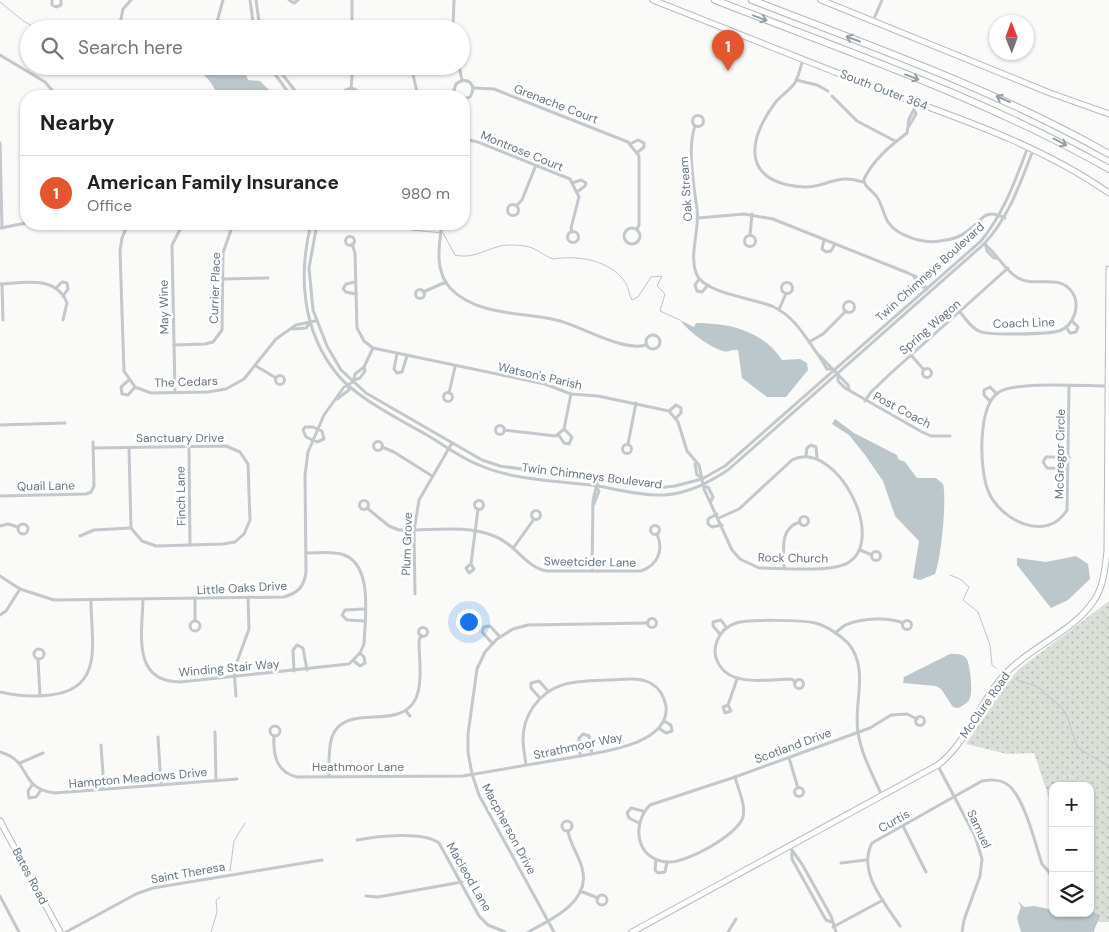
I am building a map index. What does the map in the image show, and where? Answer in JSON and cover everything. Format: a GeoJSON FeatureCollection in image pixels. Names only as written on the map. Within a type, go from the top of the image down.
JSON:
{"type":"FeatureCollection","features":[{"type":"Feature","properties":{"kind":"highway"},"geometry":{"type":"LineString","coordinates":[[715,0],[982,104],[1049,136],[1109,169]]}},
{"type":"Feature","properties":{"kind":"highway"},"geometry":{"type":"LineString","coordinates":[[752,0],[981,89],[1036,114],[1109,154]]}},
{"type":"Feature","properties":{"kind":"street"},"geometry":{"type":"LineString","coordinates":[[52,0],[52,4],[56,7],[61,5],[61,0]]}},
{"type":"Feature","properties":{"kind":"street"},"geometry":{"type":"LineString","coordinates":[[121,20],[123,10],[131,0]]}},
{"type":"Feature","properties":{"kind":"street"},"geometry":{"type":"LineString","coordinates":[[218,20],[223,0]]}},
{"type":"Feature","properties":{"kind":"street"},"geometry":{"type":"LineString","coordinates":[[250,0],[253,20]]}},
{"type":"Feature","properties":{"kind":"street"},"geometry":{"type":"LineString","coordinates":[[256,0],[259,20]]}},
{"type":"Feature","properties":{"kind":"street"},"geometry":{"type":"LineString","coordinates":[[289,0],[294,3],[298,0]]}},
{"type":"Feature","properties":{"kind":"street"},"geometry":{"type":"LineString","coordinates":[[352,0],[352,20]]}},
{"type":"Feature","properties":{"kind":"street"},"geometry":{"type":"LineString","coordinates":[[453,20],[454,0]]}},
{"type":"Feature","properties":{"kind":"street","name":"South Outer 364"},"geometry":{"type":"LineString","coordinates":[[653,0],[916,103],[1010,137],[1109,193]]}},
{"type":"Feature","properties":{"kind":"street"},"geometry":{"type":"LineString","coordinates":[[821,0],[1050,93],[1109,114]]}},
{"type":"Feature","properties":{"kind":"street"},"geometry":{"type":"LineString","coordinates":[[873,21],[882,0]]}},
{"type":"Feature","properties":{"kind":"street"},"geometry":{"type":"LineString","coordinates":[[0,55],[20,67]]}},
{"type":"Feature","properties":{"kind":"street"},"geometry":{"type":"LineString","coordinates":[[803,59],[796,80],[772,107],[755,140],[753,155],[759,168],[767,177],[788,185],[814,186],[837,178],[863,182],[878,200],[886,218],[893,227],[922,241],[934,242],[957,237],[968,231],[983,216],[989,214],[1005,218]]}},
{"type":"Feature","properties":{"kind":"street"},"geometry":{"type":"LineString","coordinates":[[33,75],[45,82],[52,90]]}},
{"type":"Feature","properties":{"kind":"street"},"geometry":{"type":"LineString","coordinates":[[276,75],[287,90]]}},
{"type":"Feature","properties":{"kind":"street"},"geometry":{"type":"LineString","coordinates":[[283,75],[295,90]]}},
{"type":"Feature","properties":{"kind":"street"},"geometry":{"type":"LineString","coordinates":[[351,88],[352,75]]}},
{"type":"Feature","properties":{"kind":"street"},"geometry":{"type":"LineString","coordinates":[[413,75],[417,90]]}},
{"type":"Feature","properties":{"kind":"street"},"geometry":{"type":"LineString","coordinates":[[461,75],[462,80]]}},
{"type":"Feature","properties":{"kind":"street"},"geometry":{"type":"LineString","coordinates":[[454,90],[456,84],[462,80],[470,82],[474,88],[470,97]]}},
{"type":"Feature","properties":{"kind":"street"},"geometry":{"type":"LineString","coordinates":[[796,80],[816,85],[828,91]]}},
{"type":"Feature","properties":{"kind":"street"},"geometry":{"type":"LineString","coordinates":[[346,90],[351,88],[356,90]]}},
{"type":"Feature","properties":{"kind":"street","name":"Grenache Court"},"geometry":{"type":"LineString","coordinates":[[474,88],[494,89],[625,140],[630,144],[638,152],[639,225],[637,229]]}},
{"type":"Feature","properties":{"kind":"street"},"geometry":{"type":"LineString","coordinates":[[832,96],[857,121],[896,141]]}},
{"type":"Feature","properties":{"kind":"street"},"geometry":{"type":"LineString","coordinates":[[863,182],[874,162],[907,133],[908,126],[915,118],[914,110],[916,103]]}},
{"type":"Feature","properties":{"kind":"street","name":"Oak Stream"},"geometry":{"type":"LineString","coordinates":[[695,126],[692,134],[693,176],[698,218],[694,261],[699,279],[708,285],[779,310],[792,318],[820,356],[827,369],[832,370],[837,376]]}},
{"type":"Feature","properties":{"kind":"street","name":"Montrose Court"},"geometry":{"type":"LineString","coordinates":[[470,140],[536,165],[572,182],[581,180],[586,183],[577,192]]}},
{"type":"Feature","properties":{"kind":"street","name":"Grenache Court"},"geometry":{"type":"LineString","coordinates":[[630,144],[638,140],[644,142],[644,147],[638,152]]}},
{"type":"Feature","properties":{"kind":"street"},"geometry":{"type":"LineString","coordinates":[[0,143],[1,228],[20,225]]}},
{"type":"Feature","properties":{"kind":"street","name":"Twin Chimneys Boulevard"},"geometry":{"type":"LineString","coordinates":[[316,230],[309,268],[310,289],[316,321],[327,346],[353,381],[366,393],[452,444],[482,460],[500,466],[657,488],[675,486],[702,478],[725,466],[981,240],[999,216],[1031,148]]}},
{"type":"Feature","properties":{"kind":"street","name":"Twin Chimneys Boulevard"},"geometry":{"type":"LineString","coordinates":[[310,230],[303,268],[309,323],[332,368],[349,386],[449,449],[479,465],[499,472],[657,495],[683,492],[705,486],[728,470],[985,245],[1005,218],[1031,148]]}},
{"type":"Feature","properties":{"kind":"street"},"geometry":{"type":"LineString","coordinates":[[516,206],[522,200],[536,165]]}},
{"type":"Feature","properties":{"kind":"street","name":"Montrose Court"},"geometry":{"type":"LineString","coordinates":[[572,182],[579,197],[572,232]]}},
{"type":"Feature","properties":{"kind":"street"},"geometry":{"type":"LineString","coordinates":[[750,235],[752,214]]}},
{"type":"Feature","properties":{"kind":"street"},"geometry":{"type":"LineString","coordinates":[[698,218],[752,214],[773,219],[914,277],[930,292]]}},
{"type":"Feature","properties":{"kind":"street"},"geometry":{"type":"LineString","coordinates":[[632,227],[637,229],[640,236],[638,241],[634,244],[626,241],[625,231],[632,227]]}},
{"type":"Feature","properties":{"kind":"street"},"geometry":{"type":"LineString","coordinates":[[125,230],[120,251],[124,371],[135,387]]}},
{"type":"Feature","properties":{"kind":"street","name":"May Wine"},"geometry":{"type":"LineString","coordinates":[[175,392],[172,245],[180,230]]}},
{"type":"Feature","properties":{"kind":"street","name":"Currier Place"},"geometry":{"type":"LineString","coordinates":[[174,345],[205,344],[219,336],[224,323],[223,253],[231,230]]}},
{"type":"Feature","properties":{"kind":"street"},"geometry":{"type":"LineString","coordinates":[[442,230],[439,265],[446,282],[465,298],[504,313],[556,320],[639,347],[646,344]]}},
{"type":"Feature","properties":{"kind":"street"},"geometry":{"type":"LineString","coordinates":[[824,240],[822,248],[826,252],[831,251],[835,244]]}},
{"type":"Feature","properties":{"kind":"street"},"geometry":{"type":"LineString","coordinates":[[981,240],[985,245]]}},
{"type":"Feature","properties":{"kind":"street"},"geometry":{"type":"LineString","coordinates":[[352,244],[355,253],[357,328],[364,341],[373,348]]}},
{"type":"Feature","properties":{"kind":"street","name":"Coach Line"},"geometry":{"type":"LineString","coordinates":[[960,312],[974,328],[983,333],[1050,333],[1066,327],[1072,321],[1076,311],[1076,302],[1072,292],[1064,285],[1054,281],[1028,282],[1018,278],[987,251],[985,245]]}},
{"type":"Feature","properties":{"kind":"street","name":"Spring Wagon"},"geometry":{"type":"LineString","coordinates":[[865,401],[871,392],[1008,268]]}},
{"type":"Feature","properties":{"kind":"street","name":"McClure Road"},"geometry":{"type":"LineString","coordinates":[[632,932],[640,930],[938,765],[955,748],[1007,672],[1024,656],[1076,620],[1094,600],[1103,581],[1107,551],[1109,269]]}},
{"type":"Feature","properties":{"kind":"street"},"geometry":{"type":"LineString","coordinates":[[224,279],[268,278]]}},
{"type":"Feature","properties":{"kind":"street","name":"Oak Stream"},"geometry":{"type":"LineString","coordinates":[[699,279],[694,285],[696,291],[702,292],[708,285]]}},
{"type":"Feature","properties":{"kind":"street"},"geometry":{"type":"LineString","coordinates":[[56,287],[62,282],[67,284],[68,289],[63,296]]}},
{"type":"Feature","properties":{"kind":"street"},"geometry":{"type":"LineString","coordinates":[[355,282],[346,284],[343,289],[346,292],[356,294]]}},
{"type":"Feature","properties":{"kind":"street"},"geometry":{"type":"LineString","coordinates":[[424,292],[446,282]]}},
{"type":"Feature","properties":{"kind":"street"},"geometry":{"type":"LineString","coordinates":[[3,320],[1,284],[41,283],[56,287],[68,303],[63,320]]}},
{"type":"Feature","properties":{"kind":"street"},"geometry":{"type":"LineString","coordinates":[[779,310],[786,293]]}},
{"type":"Feature","properties":{"kind":"street"},"geometry":{"type":"LineString","coordinates":[[809,342],[823,334],[846,312]]}},
{"type":"Feature","properties":{"kind":"street","name":"The Cedars"},"geometry":{"type":"LineString","coordinates":[[129,380],[121,387],[122,394],[128,395],[135,387],[151,393],[226,389],[244,379],[256,366],[265,350],[276,339],[293,329],[296,325],[316,321]]}},
{"type":"Feature","properties":{"kind":"street","name":"Coach Line"},"geometry":{"type":"LineString","coordinates":[[1066,327],[1070,333],[1076,332],[1078,328],[1072,321]]}},
{"type":"Feature","properties":{"kind":"street"},"geometry":{"type":"LineString","coordinates":[[651,335],[660,339],[660,344],[656,349],[649,348],[646,344],[647,338],[651,335]]}},
{"type":"Feature","properties":{"kind":"street","name":"Watson's Parish"},"geometry":{"type":"LineString","coordinates":[[373,348],[545,384],[571,394],[636,403],[669,411],[676,418],[687,451],[695,464],[699,465],[705,486]]}},
{"type":"Feature","properties":{"kind":"street","name":"Little Oaks Drive"},"geometry":{"type":"LineString","coordinates":[[0,576],[20,589],[54,600],[284,597],[299,590],[305,581],[305,475],[312,439],[317,428],[344,387],[349,386],[355,374],[364,367],[373,348]]}},
{"type":"Feature","properties":{"kind":"street"},"geometry":{"type":"LineString","coordinates":[[397,354],[394,369],[397,373],[402,372],[407,356]]}},
{"type":"Feature","properties":{"kind":"street"},"geometry":{"type":"LineString","coordinates":[[911,355],[924,370]]}},
{"type":"Feature","properties":{"kind":"street"},"geometry":{"type":"LineString","coordinates":[[256,366],[276,378]]}},
{"type":"Feature","properties":{"kind":"street"},"geometry":{"type":"LineString","coordinates":[[449,393],[455,366]]}},
{"type":"Feature","properties":{"kind":"street","name":"Post Coach"},"geometry":{"type":"LineString","coordinates":[[837,376],[844,381],[849,390],[865,401],[926,434],[950,436]]}},
{"type":"Feature","properties":{"kind":"street","name":"McGregor Circle"},"geometry":{"type":"LineString","coordinates":[[1069,386],[1067,510],[1058,522],[1036,527],[1012,519],[988,492],[984,478],[984,419],[990,401],[997,394],[1020,386],[1069,386],[1108,386]]}},
{"type":"Feature","properties":{"kind":"street","name":"McGregor Circle"},"geometry":{"type":"LineString","coordinates":[[990,401],[984,395],[984,390],[990,387],[997,394]]}},
{"type":"Feature","properties":{"kind":"street"},"geometry":{"type":"LineString","coordinates":[[504,430],[544,436],[558,434],[564,428],[571,394]]}},
{"type":"Feature","properties":{"kind":"street"},"geometry":{"type":"LineString","coordinates":[[628,444],[636,403]]}},
{"type":"Feature","properties":{"kind":"street","name":"Watson's Parish"},"geometry":{"type":"LineString","coordinates":[[669,411],[676,405],[682,408],[681,413],[676,418]]}},
{"type":"Feature","properties":{"kind":"street"},"geometry":{"type":"LineString","coordinates":[[0,425],[64,423]]}},
{"type":"Feature","properties":{"kind":"street","name":"Little Oaks Drive"},"geometry":{"type":"LineString","coordinates":[[309,426],[317,428],[324,435],[324,439],[317,442],[312,439],[306,437],[303,430],[309,426]]}},
{"type":"Feature","properties":{"kind":"street"},"geometry":{"type":"LineString","coordinates":[[558,434],[564,443],[568,444],[572,437],[564,428]]}},
{"type":"Feature","properties":{"kind":"street"},"geometry":{"type":"LineString","coordinates":[[93,442],[94,448]]}},
{"type":"Feature","properties":{"kind":"street","name":"Plum Grove"},"geometry":{"type":"LineString","coordinates":[[415,594],[414,530],[419,500],[452,444]]}},
{"type":"Feature","properties":{"kind":"street","name":"Finch Lane"},"geometry":{"type":"LineString","coordinates":[[189,446],[190,545]]}},
{"type":"Feature","properties":{"kind":"street","name":"Sanctuary Drive"},"geometry":{"type":"LineString","coordinates":[[94,448],[226,446],[234,448],[248,464],[250,520],[244,534],[235,542],[223,544],[148,544],[131,528],[129,448]]}},
{"type":"Feature","properties":{"kind":"street"},"geometry":{"type":"LineString","coordinates":[[806,456],[807,448],[814,446],[816,458]]}},
{"type":"Feature","properties":{"kind":"street"},"geometry":{"type":"LineString","coordinates":[[382,447],[394,452],[432,476]]}},
{"type":"Feature","properties":{"kind":"street","name":"Quail Lane"},"geometry":{"type":"LineString","coordinates":[[0,496],[86,494],[91,492],[94,486],[94,448]]}},
{"type":"Feature","properties":{"kind":"street"},"geometry":{"type":"LineString","coordinates":[[719,518],[739,509],[792,460],[806,456],[816,458],[830,468],[853,495],[863,531],[860,550],[872,555]]}},
{"type":"Feature","properties":{"kind":"street"},"geometry":{"type":"LineString","coordinates":[[1068,457],[1046,457],[1043,462],[1047,468],[1068,469]]}},
{"type":"Feature","properties":{"kind":"street"},"geometry":{"type":"LineString","coordinates":[[592,571],[594,504],[599,491],[597,487],[598,480]]}},
{"type":"Feature","properties":{"kind":"street","name":"Rock Church"},"geometry":{"type":"LineString","coordinates":[[705,486],[713,498],[712,501],[732,550],[740,559],[759,568],[836,567],[851,561],[860,550]]}},
{"type":"Feature","properties":{"kind":"street","name":"Sweetcider Lane"},"geometry":{"type":"LineString","coordinates":[[368,508],[394,528],[476,531],[494,536],[514,547],[537,569],[639,572],[647,569],[658,556],[661,544],[657,534]]}},
{"type":"Feature","properties":{"kind":"street"},"geometry":{"type":"LineString","coordinates":[[471,564],[478,509]]}},
{"type":"Feature","properties":{"kind":"street","name":"Rock Church"},"geometry":{"type":"LineString","coordinates":[[717,514],[708,519],[708,524],[712,527],[722,525]]}},
{"type":"Feature","properties":{"kind":"street"},"geometry":{"type":"LineString","coordinates":[[514,547],[534,520]]}},
{"type":"Feature","properties":{"kind":"street"},"geometry":{"type":"LineString","coordinates":[[784,568],[785,534],[790,526],[800,522]]}},
{"type":"Feature","properties":{"kind":"street"},"geometry":{"type":"LineString","coordinates":[[0,526],[8,524],[18,527]]}},
{"type":"Feature","properties":{"kind":"street"},"geometry":{"type":"LineString","coordinates":[[80,536],[94,530],[131,528]]}},
{"type":"Feature","properties":{"kind":"street"},"geometry":{"type":"LineString","coordinates":[[306,553],[340,553],[356,562],[364,579],[364,644],[354,661],[360,666],[365,663],[364,657],[360,653]]}},
{"type":"Feature","properties":{"kind":"street"},"geometry":{"type":"LineString","coordinates":[[0,615],[6,611],[20,589]]}},
{"type":"Feature","properties":{"kind":"street"},"geometry":{"type":"LineString","coordinates":[[236,696],[235,664],[245,644],[249,629],[248,598]]}},
{"type":"Feature","properties":{"kind":"street"},"geometry":{"type":"LineString","coordinates":[[195,599],[195,620]]}},
{"type":"Feature","properties":{"kind":"street","name":"Winding Stair Way"},"geometry":{"type":"LineString","coordinates":[[143,600],[142,653],[146,667],[154,674],[173,682],[343,666],[354,661]]}},
{"type":"Feature","properties":{"kind":"street"},"geometry":{"type":"LineString","coordinates":[[0,692],[22,696],[65,693],[74,690],[87,677],[92,656],[91,601]]}},
{"type":"Feature","properties":{"kind":"street"},"geometry":{"type":"LineString","coordinates":[[364,609],[345,610],[342,615],[347,620],[364,620]]}},
{"type":"Feature","properties":{"kind":"street"},"geometry":{"type":"LineString","coordinates":[[720,634],[713,626],[713,622],[721,620],[726,627]]}},
{"type":"Feature","properties":{"kind":"street"},"geometry":{"type":"LineString","coordinates":[[835,633],[848,624],[876,620],[895,620],[903,624]]}},
{"type":"Feature","properties":{"kind":"street"},"geometry":{"type":"LineString","coordinates":[[796,682],[791,679],[737,679],[726,674],[719,666],[716,657],[715,646],[720,634],[726,627],[737,622],[817,623],[835,633],[848,644],[858,664],[860,676],[857,707],[858,733],[869,767],[882,796]]}},
{"type":"Feature","properties":{"kind":"street","name":"Macpherson Drive"},"geometry":{"type":"LineString","coordinates":[[554,932],[479,795],[472,774],[468,752],[468,734],[477,669],[485,652],[500,637],[513,629],[528,625],[648,623]]}},
{"type":"Feature","properties":{"kind":"street"},"geometry":{"type":"LineString","coordinates":[[493,644],[482,632],[484,627],[490,626],[500,637]]}},
{"type":"Feature","properties":{"kind":"street"},"geometry":{"type":"LineString","coordinates":[[329,775],[331,738],[340,726],[353,719],[396,715],[411,707],[417,696],[419,641],[421,636]]}},
{"type":"Feature","properties":{"kind":"street"},"geometry":{"type":"LineString","coordinates":[[294,671],[293,650],[297,645],[304,648],[307,670]]}},
{"type":"Feature","properties":{"kind":"street"},"geometry":{"type":"LineString","coordinates":[[38,659],[40,696]]}},
{"type":"Feature","properties":{"kind":"street"},"geometry":{"type":"LineString","coordinates":[[728,705],[737,679]]}},
{"type":"Feature","properties":{"kind":"street","name":"Strathmoor Way"},"geometry":{"type":"LineString","coordinates":[[472,774],[526,765],[592,754],[652,736],[660,729],[664,722],[666,713],[664,696],[653,684],[639,680],[562,683],[540,698],[525,724],[523,738],[526,765]]}},
{"type":"Feature","properties":{"kind":"street"},"geometry":{"type":"LineString","coordinates":[[540,698],[531,688],[531,683],[539,681],[548,691]]}},
{"type":"Feature","properties":{"kind":"street"},"geometry":{"type":"LineString","coordinates":[[406,711],[410,716]]}},
{"type":"Feature","properties":{"kind":"street","name":"Scotland Drive"},"geometry":{"type":"LineString","coordinates":[[639,823],[629,818],[627,813],[631,808],[643,812],[660,800],[789,758],[845,735],[858,733],[896,714],[907,714],[917,719]]}},
{"type":"Feature","properties":{"kind":"street","name":"Strathmoor Way"},"geometry":{"type":"LineString","coordinates":[[660,729],[666,733],[672,731],[671,725],[664,722]]}},
{"type":"Feature","properties":{"kind":"street"},"geometry":{"type":"LineString","coordinates":[[215,732],[216,780]]}},
{"type":"Feature","properties":{"kind":"street"},"geometry":{"type":"LineString","coordinates":[[580,756],[579,738],[583,734],[589,736],[592,754]]}},
{"type":"Feature","properties":{"kind":"street","name":"Heathmoor Lane"},"geometry":{"type":"LineString","coordinates":[[274,736],[273,750],[277,764],[285,773],[297,777],[472,774]]}},
{"type":"Feature","properties":{"kind":"street"},"geometry":{"type":"LineString","coordinates":[[158,737],[161,785]]}},
{"type":"Feature","properties":{"kind":"street"},"geometry":{"type":"LineString","coordinates":[[101,745],[104,788]]}},
{"type":"Feature","properties":{"kind":"street"},"geometry":{"type":"LineString","coordinates":[[0,752],[10,755],[20,763],[43,752]]}},
{"type":"Feature","properties":{"kind":"street"},"geometry":{"type":"LineString","coordinates":[[789,758],[798,788]]}},
{"type":"Feature","properties":{"kind":"street","name":"Hampton Meadows Drive"},"geometry":{"type":"LineString","coordinates":[[20,763],[32,785],[41,790],[54,793],[237,778]]}},
{"type":"Feature","properties":{"kind":"street","name":"Samuel"},"geometry":{"type":"LineString","coordinates":[[938,765],[975,836],[982,859],[980,876],[962,932]]}},
{"type":"Feature","properties":{"kind":"street"},"geometry":{"type":"LineString","coordinates":[[643,812],[637,833],[641,846],[656,860],[667,862],[684,860],[738,828],[743,818],[743,808],[735,776]]}},
{"type":"Feature","properties":{"kind":"street","name":"Curtis"},"geometry":{"type":"LineString","coordinates":[[866,860],[872,844],[982,781],[995,780],[1007,783],[1021,803],[1042,864],[1049,872]]}},
{"type":"Feature","properties":{"kind":"street","name":"Hampton Meadows Drive"},"geometry":{"type":"LineString","coordinates":[[32,785],[28,792],[29,798],[36,797],[41,790]]}},
{"type":"Feature","properties":{"kind":"street","name":"Bates Road"},"geometry":{"type":"LineString","coordinates":[[0,821],[60,932]]}},
{"type":"Feature","properties":{"kind":"street"},"geometry":{"type":"LineString","coordinates":[[903,826],[926,872]]}},
{"type":"Feature","properties":{"kind":"street"},"geometry":{"type":"LineString","coordinates":[[528,932],[567,909],[580,891],[583,877],[582,866],[569,840],[568,831]]}},
{"type":"Feature","properties":{"kind":"street","name":"Macleod Lane"},"geometry":{"type":"LineString","coordinates":[[357,840],[421,836],[433,838],[440,843],[479,916],[488,925],[505,932]]}},
{"type":"Feature","properties":{"kind":"street"},"geometry":{"type":"LineString","coordinates":[[789,846],[792,852],[792,859],[822,914],[826,920],[832,922]]}},
{"type":"Feature","properties":{"kind":"street"},"geometry":{"type":"LineString","coordinates":[[792,852],[798,856],[831,916],[836,932]]}},
{"type":"Feature","properties":{"kind":"street","name":"Saint Theresa"},"geometry":{"type":"LineString","coordinates":[[66,932],[152,888],[322,860]]}},
{"type":"Feature","properties":{"kind":"street"},"geometry":{"type":"LineString","coordinates":[[656,860],[655,870],[658,873],[664,872],[667,862]]}},
{"type":"Feature","properties":{"kind":"street"},"geometry":{"type":"LineString","coordinates":[[841,863],[866,860],[872,880],[900,926]]}},
{"type":"Feature","properties":{"kind":"street"},"geometry":{"type":"LineString","coordinates":[[366,896],[378,897],[462,882]]}},
{"type":"Feature","properties":{"kind":"street"},"geometry":{"type":"LineString","coordinates":[[580,891],[598,898]]}},
{"type":"Feature","properties":{"kind":"street"},"geometry":{"type":"LineString","coordinates":[[0,896],[19,932]]}},
{"type":"Feature","properties":{"kind":"street"},"geometry":{"type":"LineString","coordinates":[[833,927],[883,900]]}},
{"type":"Feature","properties":{"kind":"street"},"geometry":{"type":"LineString","coordinates":[[728,932],[736,919]]}},
{"type":"Feature","properties":{"kind":"shaded area"},"geometry":{"type":"Polygon","coordinates":[[[203,75],[246,75],[248,80],[260,81],[269,90],[215,90],[203,75]]]}},
{"type":"Feature","properties":{"kind":"shaded area"},"geometry":{"type":"Polygon","coordinates":[[[680,320],[694,327],[696,323],[709,323],[745,331],[765,342],[782,360],[800,359],[807,363],[808,370],[786,397],[767,397],[742,378],[738,350],[725,351],[717,349],[693,334],[680,320]]]}},
{"type":"Feature","properties":{"kind":"shaded area"},"geometry":{"type":"Polygon","coordinates":[[[835,419],[854,433],[897,455],[898,459],[905,462],[917,478],[936,478],[943,484],[943,529],[935,574],[920,580],[913,578],[919,541],[895,516],[883,481],[849,435],[832,424],[835,419]]]}},
{"type":"Feature","properties":{"kind":"shaded area"},"geometry":{"type":"Polygon","coordinates":[[[1076,556],[1088,564],[1090,579],[1068,600],[1051,608],[1017,565],[1017,558],[1046,562],[1076,556]]]}},
{"type":"Feature","properties":{"kind":"shaded area"},"geometry":{"type":"Polygon","coordinates":[[[1109,601],[1109,922],[1099,922],[1094,916],[1094,782],[1049,782],[1049,798],[1034,753],[1007,754],[966,744],[1002,687],[1019,669],[1109,601]]]}},
{"type":"Feature","properties":{"kind":"shaded area"},"geometry":{"type":"Polygon","coordinates":[[[950,654],[963,655],[969,665],[971,695],[964,705],[958,708],[953,707],[941,689],[936,686],[903,683],[904,677],[950,654]]]}},
{"type":"Feature","properties":{"kind":"shaded area"},"geometry":{"type":"Polygon","coordinates":[[[1018,901],[1024,907],[1034,906],[1049,909],[1049,917],[1094,917],[1094,913],[1100,915],[1094,932],[1021,932],[1017,918],[1021,907],[1018,901]]]}},
{"type":"Feature","properties":{"kind":"waterway"},"geometry":{"type":"LineString","coordinates":[[0,2],[22,20]]}},
{"type":"Feature","properties":{"kind":"waterway"},"geometry":{"type":"LineString","coordinates":[[412,230],[443,233],[455,255],[467,256],[500,246],[514,245],[529,247],[553,259],[573,258],[593,261],[602,264],[619,275],[626,284],[632,300],[638,297],[651,277],[662,276],[657,286],[665,294],[660,311],[680,320]]}},
{"type":"Feature","properties":{"kind":"waterway"},"geometry":{"type":"LineString","coordinates":[[950,575],[960,579],[969,587],[963,600],[978,612],[990,645],[992,665],[996,668]]}},
{"type":"Feature","properties":{"kind":"waterway"},"geometry":{"type":"LineString","coordinates":[[1015,679],[1038,687],[1062,708],[1067,716],[1076,744],[1081,750],[1109,766]]}},
{"type":"Feature","properties":{"kind":"waterway"},"geometry":{"type":"LineString","coordinates":[[230,871],[234,841],[245,823]]}},
{"type":"Feature","properties":{"kind":"waterway"},"geometry":{"type":"LineString","coordinates":[[211,932],[217,912],[216,900],[220,897]]}},
{"type":"Feature","properties":{"kind":"place","name":"American Family Insurance"},"geometry":{"type":"Point","coordinates":[728,71]}}]}
